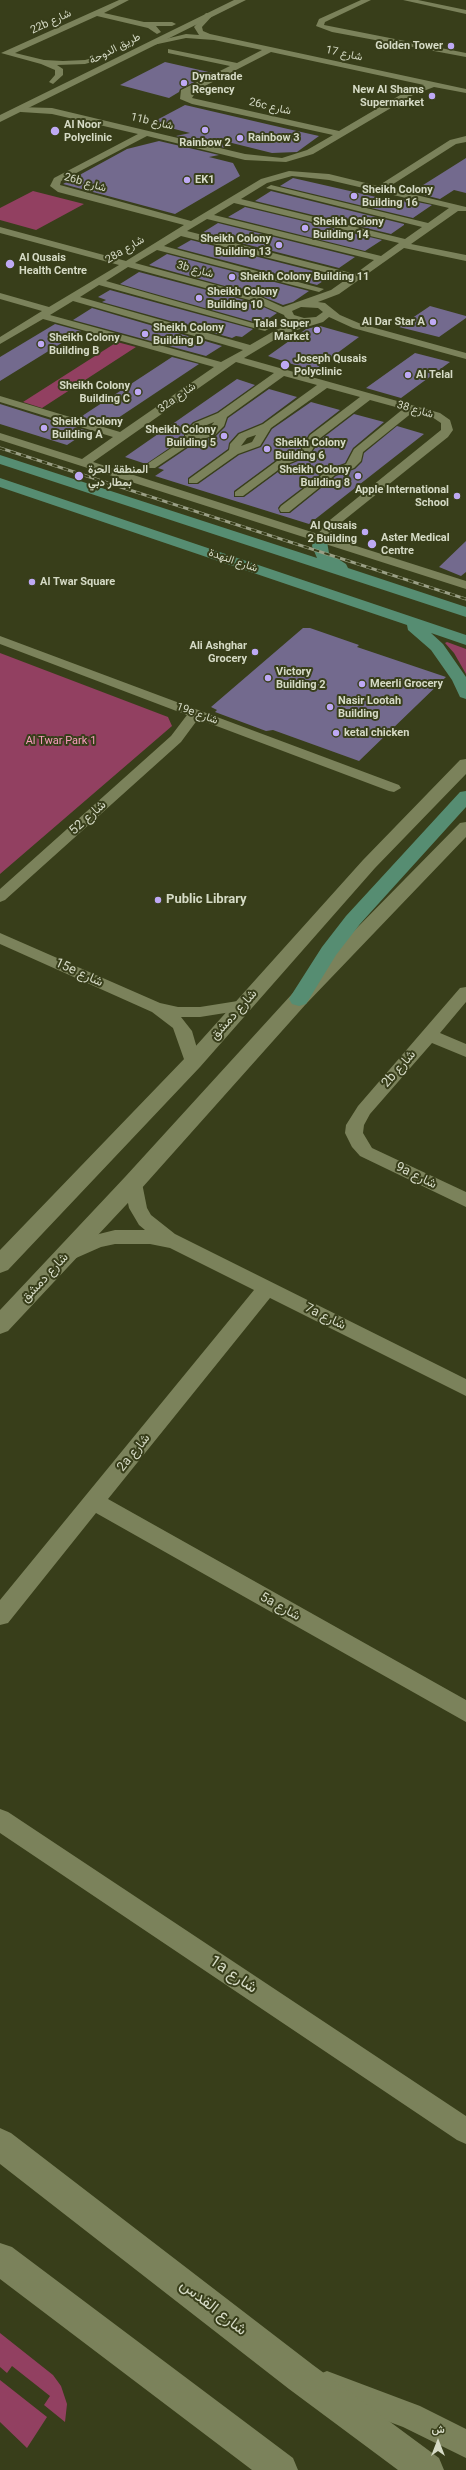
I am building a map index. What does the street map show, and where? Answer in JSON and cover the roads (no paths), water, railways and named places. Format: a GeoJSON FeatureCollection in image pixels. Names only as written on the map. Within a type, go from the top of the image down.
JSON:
{"type":"FeatureCollection","features":[{"type":"Feature","properties":{"kind":"main road","name":"طريق الدوحة"},"geometry":{"type":"LineString","coordinates":[[0,108],[220,0]]}},
{"type":"Feature","properties":{"kind":"main road","name":"طريق الدوحة"},"geometry":{"type":"LineString","coordinates":[[0,119],[241,0]]}},
{"type":"Feature","properties":{"kind":"main road","name":"شارع النهدة"},"geometry":{"type":"LineString","coordinates":[[0,459],[466,612]]}},
{"type":"Feature","properties":{"kind":"main road","name":"شارع النهدة"},"geometry":{"type":"LineString","coordinates":[[0,482],[164,536],[212,554],[466,640]]}},
{"type":"Feature","properties":{"kind":"main road"},"geometry":{"type":"LineString","coordinates":[[164,536],[221,547],[466,626]]}},
{"type":"Feature","properties":{"kind":"main road"},"geometry":{"type":"LineString","coordinates":[[321,538],[319,546],[322,554],[367,580]]}},
{"type":"Feature","properties":{"kind":"main road"},"geometry":{"type":"LineString","coordinates":[[422,598],[466,606]]}},
{"type":"Feature","properties":{"kind":"main road"},"geometry":{"type":"LineString","coordinates":[[394,616],[428,637],[448,662],[466,694]]}},
{"type":"Feature","properties":{"kind":"main road","name":"شارع دمشق"},"geometry":{"type":"LineString","coordinates":[[0,1264],[192,1062],[369,864],[466,764]]}},
{"type":"Feature","properties":{"kind":"main road"},"geometry":{"type":"LineString","coordinates":[[299,999],[329,951],[353,920],[466,796]]}},
{"type":"Feature","properties":{"kind":"main road","name":"شارع دمشق"},"geometry":{"type":"LineString","coordinates":[[0,1325],[66,1256],[299,999],[466,827]]}},
{"type":"Feature","properties":{"kind":"main road","name":"شارع القدس"},"geometry":{"type":"LineString","coordinates":[[0,2144],[301,2377],[427,2470]]}},
{"type":"Feature","properties":{"kind":"main road"},"geometry":{"type":"LineString","coordinates":[[0,2259],[281,2470]]}},
{"type":"Feature","properties":{"kind":"street","name":"22b شارع"},"geometry":{"type":"LineString","coordinates":[[9,53],[123,0]]}},
{"type":"Feature","properties":{"kind":"street"},"geometry":{"type":"LineString","coordinates":[[367,0],[329,17],[325,23],[326,26],[345,32],[466,56]]}},
{"type":"Feature","properties":{"kind":"street"},"geometry":{"type":"LineString","coordinates":[[407,0],[466,12]]}},
{"type":"Feature","properties":{"kind":"street"},"geometry":{"type":"LineString","coordinates":[[96,13],[146,24],[154,27],[157,32]]}},
{"type":"Feature","properties":{"kind":"street","name":"شارع 17"},"geometry":{"type":"LineString","coordinates":[[209,15],[198,29],[205,34],[217,38],[466,91]]}},
{"type":"Feature","properties":{"kind":"street"},"geometry":{"type":"LineString","coordinates":[[146,24],[172,24]]}},
{"type":"Feature","properties":{"kind":"street","name":"شارع 17"},"geometry":{"type":"LineString","coordinates":[[153,43],[186,36],[217,38]]}},
{"type":"Feature","properties":{"kind":"street","name":"26c شارع"},"geometry":{"type":"LineString","coordinates":[[270,49],[240,66],[184,92],[182,96],[196,102],[340,134]]}},
{"type":"Feature","properties":{"kind":"street"},"geometry":{"type":"LineString","coordinates":[[0,51],[44,62],[59,69],[59,75],[54,82]]}},
{"type":"Feature","properties":{"kind":"street"},"geometry":{"type":"LineString","coordinates":[[171,52],[240,66]]}},
{"type":"Feature","properties":{"kind":"street"},"geometry":{"type":"LineString","coordinates":[[44,62],[78,63],[108,56]]}},
{"type":"Feature","properties":{"kind":"street"},"geometry":{"type":"LineString","coordinates":[[410,93],[421,82]]}},
{"type":"Feature","properties":{"kind":"street"},"geometry":{"type":"LineString","coordinates":[[430,226],[267,184],[270,162],[283,160],[310,152],[410,93],[433,84]]}},
{"type":"Feature","properties":{"kind":"street","name":"11b شارع"},"geometry":{"type":"LineString","coordinates":[[39,100],[43,106],[52,111]]}},
{"type":"Feature","properties":{"kind":"street","name":"11b شارع"},"geometry":{"type":"LineString","coordinates":[[21,109],[52,111],[245,157],[283,160]]}},
{"type":"Feature","properties":{"kind":"street","name":"26b شارع"},"geometry":{"type":"LineString","coordinates":[[146,133],[57,180],[54,186],[68,192],[191,224]]}},
{"type":"Feature","properties":{"kind":"street"},"geometry":{"type":"LineString","coordinates":[[379,189],[448,145],[466,138]]}},
{"type":"Feature","properties":{"kind":"street"},"geometry":{"type":"LineString","coordinates":[[292,173],[305,166],[310,152]]}},
{"type":"Feature","properties":{"kind":"street","name":"11b شارع"},"geometry":{"type":"LineString","coordinates":[[245,157],[268,168],[292,173]]}},
{"type":"Feature","properties":{"kind":"street"},"geometry":{"type":"LineString","coordinates":[[283,160],[298,161],[305,166],[329,177]]}},
{"type":"Feature","properties":{"kind":"street"},"geometry":{"type":"LineString","coordinates":[[292,173],[329,177],[462,208]]}},
{"type":"Feature","properties":{"kind":"street","name":"28a شارع"},"geometry":{"type":"LineString","coordinates":[[0,341],[5,333],[44,313],[232,200],[292,173]]}},
{"type":"Feature","properties":{"kind":"street"},"geometry":{"type":"LineString","coordinates":[[232,200],[466,258]]}},
{"type":"Feature","properties":{"kind":"street"},"geometry":{"type":"LineString","coordinates":[[303,303],[335,292],[430,226],[462,208]]}},
{"type":"Feature","properties":{"kind":"street"},"geometry":{"type":"LineString","coordinates":[[205,216],[382,259]]}},
{"type":"Feature","properties":{"kind":"street","name":"3b شارع"},"geometry":{"type":"LineString","coordinates":[[0,230],[257,299],[303,303],[328,310]]}},
{"type":"Feature","properties":{"kind":"street"},"geometry":{"type":"LineString","coordinates":[[178,232],[356,277]]}},
{"type":"Feature","properties":{"kind":"street"},"geometry":{"type":"LineString","coordinates":[[154,246],[319,289]]}},
{"type":"Feature","properties":{"kind":"street"},"geometry":{"type":"LineString","coordinates":[[96,281],[268,332]]}},
{"type":"Feature","properties":{"kind":"street"},"geometry":{"type":"LineString","coordinates":[[335,292],[328,310],[357,326]]}},
{"type":"Feature","properties":{"kind":"street"},"geometry":{"type":"LineString","coordinates":[[0,296],[44,313],[222,366]]}},
{"type":"Feature","properties":{"kind":"street"},"geometry":{"type":"LineString","coordinates":[[70,297],[252,349]]}},
{"type":"Feature","properties":{"kind":"street","name":"3b شارع"},"geometry":{"type":"LineString","coordinates":[[257,299],[299,320],[311,321]]}},
{"type":"Feature","properties":{"kind":"street","name":"32a شارع"},"geometry":{"type":"LineString","coordinates":[[85,462],[222,366],[252,349],[287,314],[289,308],[303,303]]}},
{"type":"Feature","properties":{"kind":"street","name":"32a شارع"},"geometry":{"type":"LineString","coordinates":[[268,332],[325,318],[328,310]]}},
{"type":"Feature","properties":{"kind":"street"},"geometry":{"type":"LineString","coordinates":[[311,321],[357,326],[466,356]]}},
{"type":"Feature","properties":{"kind":"street","name":"شارع 38"},"geometry":{"type":"LineString","coordinates":[[236,359],[411,408],[444,419],[448,424],[446,432],[330,527],[321,538]]}},
{"type":"Feature","properties":{"kind":"street"},"geometry":{"type":"LineString","coordinates":[[151,466],[190,440],[191,432],[198,425],[222,415],[282,372]]}},
{"type":"Feature","properties":{"kind":"street"},"geometry":{"type":"LineString","coordinates":[[193,480],[234,452],[236,444],[243,436],[267,426],[324,384]]}},
{"type":"Feature","properties":{"kind":"street"},"geometry":{"type":"LineString","coordinates":[[239,494],[281,463],[284,455],[291,448],[314,437],[368,396]]}},
{"type":"Feature","properties":{"kind":"street"},"geometry":{"type":"LineString","coordinates":[[0,399],[121,436]]}},
{"type":"Feature","properties":{"kind":"street"},"geometry":{"type":"LineString","coordinates":[[285,509],[328,476],[337,461],[358,451],[411,408]]}},
{"type":"Feature","properties":{"kind":"street"},"geometry":{"type":"LineString","coordinates":[[0,436],[466,585]]}},
{"type":"Feature","properties":{"kind":"street"},"geometry":{"type":"LineString","coordinates":[[0,487],[21,489]]}},
{"type":"Feature","properties":{"kind":"street","name":"19e شارع"},"geometry":{"type":"LineString","coordinates":[[0,640],[394,788]]}},
{"type":"Feature","properties":{"kind":"street","name":"شارع 52"},"geometry":{"type":"LineString","coordinates":[[0,897],[176,739],[196,713]]}},
{"type":"Feature","properties":{"kind":"street","name":"شارع 52"},"geometry":{"type":"LineString","coordinates":[[176,739],[210,719]]}},
{"type":"Feature","properties":{"kind":"street","name":"15e شارع"},"geometry":{"type":"LineString","coordinates":[[0,938],[158,1008],[178,1012],[200,1012],[244,1005]]}},
{"type":"Feature","properties":{"kind":"street","name":"2b شارع"},"geometry":{"type":"LineString","coordinates":[[366,1152],[358,1143],[354,1133],[359,1116],[466,992]]}},
{"type":"Feature","properties":{"kind":"street","name":"15e شارع"},"geometry":{"type":"LineString","coordinates":[[158,1008],[179,1024],[184,1031],[192,1062]]}},
{"type":"Feature","properties":{"kind":"street"},"geometry":{"type":"LineString","coordinates":[[429,1035],[466,1051]]}},
{"type":"Feature","properties":{"kind":"street","name":"9a شارع"},"geometry":{"type":"LineString","coordinates":[[366,1152],[466,1200]]}},
{"type":"Feature","properties":{"kind":"street","name":"7a شارع"},"geometry":{"type":"LineString","coordinates":[[133,1182],[138,1208],[145,1220],[156,1230],[183,1247],[466,1388]]}},
{"type":"Feature","properties":{"kind":"street","name":"7a شارع"},"geometry":{"type":"LineString","coordinates":[[66,1256],[81,1247],[115,1237],[150,1237],[183,1247]]}},
{"type":"Feature","properties":{"kind":"street","name":"2a شارع"},"geometry":{"type":"LineString","coordinates":[[0,1616],[266,1289]]}},
{"type":"Feature","properties":{"kind":"street","name":"5a شارع"},"geometry":{"type":"LineString","coordinates":[[94,1502],[466,1712]]}},
{"type":"Feature","properties":{"kind":"street","name":"1a شارع"},"geometry":{"type":"LineString","coordinates":[[0,1820],[466,2131]]}},
{"type":"Feature","properties":{"kind":"street"},"geometry":{"type":"LineString","coordinates":[[301,2377],[356,2394],[410,2416],[466,2444]]}},
{"type":"Feature","properties":{"kind":"railway"},"geometry":{"type":"LineString","coordinates":[[0,448],[466,599]]}},
{"type":"Feature","properties":{"kind":"place","name":"Golden Tower"},"geometry":{"type":"Point","coordinates":[451,46]}},
{"type":"Feature","properties":{"kind":"place","name":"Dynatrade Regency"},"geometry":{"type":"Point","coordinates":[184,83]}},
{"type":"Feature","properties":{"kind":"place","name":"New Al Shams Supermarket"},"geometry":{"type":"Point","coordinates":[432,96]}},
{"type":"Feature","properties":{"kind":"place","name":"Rainbow 2"},"geometry":{"type":"Point","coordinates":[205,130]}},
{"type":"Feature","properties":{"kind":"place","name":"Al Noor Polyclinic"},"geometry":{"type":"Point","coordinates":[55,131]}},
{"type":"Feature","properties":{"kind":"place","name":"Rainbow 3"},"geometry":{"type":"Point","coordinates":[240,138]}},
{"type":"Feature","properties":{"kind":"place","name":"EK1"},"geometry":{"type":"Point","coordinates":[187,180]}},
{"type":"Feature","properties":{"kind":"place","name":"Sheikh Colony Building 16"},"geometry":{"type":"Point","coordinates":[354,196]}},
{"type":"Feature","properties":{"kind":"place","name":"Sheikh Colony Building 14"},"geometry":{"type":"Point","coordinates":[305,228]}},
{"type":"Feature","properties":{"kind":"place","name":"Sheikh Colony Building 13"},"geometry":{"type":"Point","coordinates":[279,245]}},
{"type":"Feature","properties":{"kind":"place","name":"Al Qusais Health Centre"},"geometry":{"type":"Point","coordinates":[10,264]}},
{"type":"Feature","properties":{"kind":"place","name":"Sheikh Colony Building 11"},"geometry":{"type":"Point","coordinates":[232,277]}},
{"type":"Feature","properties":{"kind":"place","name":"Sheikh Colony Building 10"},"geometry":{"type":"Point","coordinates":[199,298]}},
{"type":"Feature","properties":{"kind":"place","name":"Al Dar Star A"},"geometry":{"type":"Point","coordinates":[433,322]}},
{"type":"Feature","properties":{"kind":"place","name":"Talal Super Market"},"geometry":{"type":"Point","coordinates":[317,330]}},
{"type":"Feature","properties":{"kind":"place","name":"Sheikh Colony Building D"},"geometry":{"type":"Point","coordinates":[145,334]}},
{"type":"Feature","properties":{"kind":"place","name":"Sheikh Colony Building B"},"geometry":{"type":"Point","coordinates":[41,344]}},
{"type":"Feature","properties":{"kind":"place","name":"Joseph Qusais Polyclinic"},"geometry":{"type":"Point","coordinates":[285,365]}},
{"type":"Feature","properties":{"kind":"place","name":"Al Telal"},"geometry":{"type":"Point","coordinates":[408,375]}},
{"type":"Feature","properties":{"kind":"place","name":"Sheikh Colony Building C"},"geometry":{"type":"Point","coordinates":[138,392]}},
{"type":"Feature","properties":{"kind":"place","name":"Sheikh Colony Building A"},"geometry":{"type":"Point","coordinates":[44,428]}},
{"type":"Feature","properties":{"kind":"place","name":"Sheikh Colony Building 5"},"geometry":{"type":"Point","coordinates":[224,436]}},
{"type":"Feature","properties":{"kind":"place","name":"Sheikh Colony Building 6"},"geometry":{"type":"Point","coordinates":[267,449]}},
{"type":"Feature","properties":{"kind":"place","name":"المنطقة الحرة بمطار دبي"},"geometry":{"type":"Point","coordinates":[79,476]}},
{"type":"Feature","properties":{"kind":"place","name":"Sheikh Colony Building 8"},"geometry":{"type":"Point","coordinates":[358,476]}},
{"type":"Feature","properties":{"kind":"place","name":"Apple International School"},"geometry":{"type":"Point","coordinates":[457,496]}},
{"type":"Feature","properties":{"kind":"place","name":"Al Qusais 2 Building"},"geometry":{"type":"Point","coordinates":[365,532]}},
{"type":"Feature","properties":{"kind":"place","name":"Aster Medical Centre"},"geometry":{"type":"Point","coordinates":[372,544]}},
{"type":"Feature","properties":{"kind":"place","name":"Al Twar Square"},"geometry":{"type":"Point","coordinates":[32,582]}},
{"type":"Feature","properties":{"kind":"place","name":"Ali Ashghar Grocery"},"geometry":{"type":"Point","coordinates":[255,652]}},
{"type":"Feature","properties":{"kind":"place","name":"Victory Building 2"},"geometry":{"type":"Point","coordinates":[268,678]}},
{"type":"Feature","properties":{"kind":"place","name":"Meerli Grocery"},"geometry":{"type":"Point","coordinates":[362,684]}},
{"type":"Feature","properties":{"kind":"place","name":"Nasir Lootah Building"},"geometry":{"type":"Point","coordinates":[330,707]}},
{"type":"Feature","properties":{"kind":"place","name":"ketal chicken"},"geometry":{"type":"Point","coordinates":[336,733]}},
{"type":"Feature","properties":{"kind":"place","name":"Public Library"},"geometry":{"type":"Point","coordinates":[158,900]}},
{"type":"Feature","properties":{"kind":"park label","name":"Al Twar Park 1"},"geometry":{"type":"Point","coordinates":[61,741]}}]}
